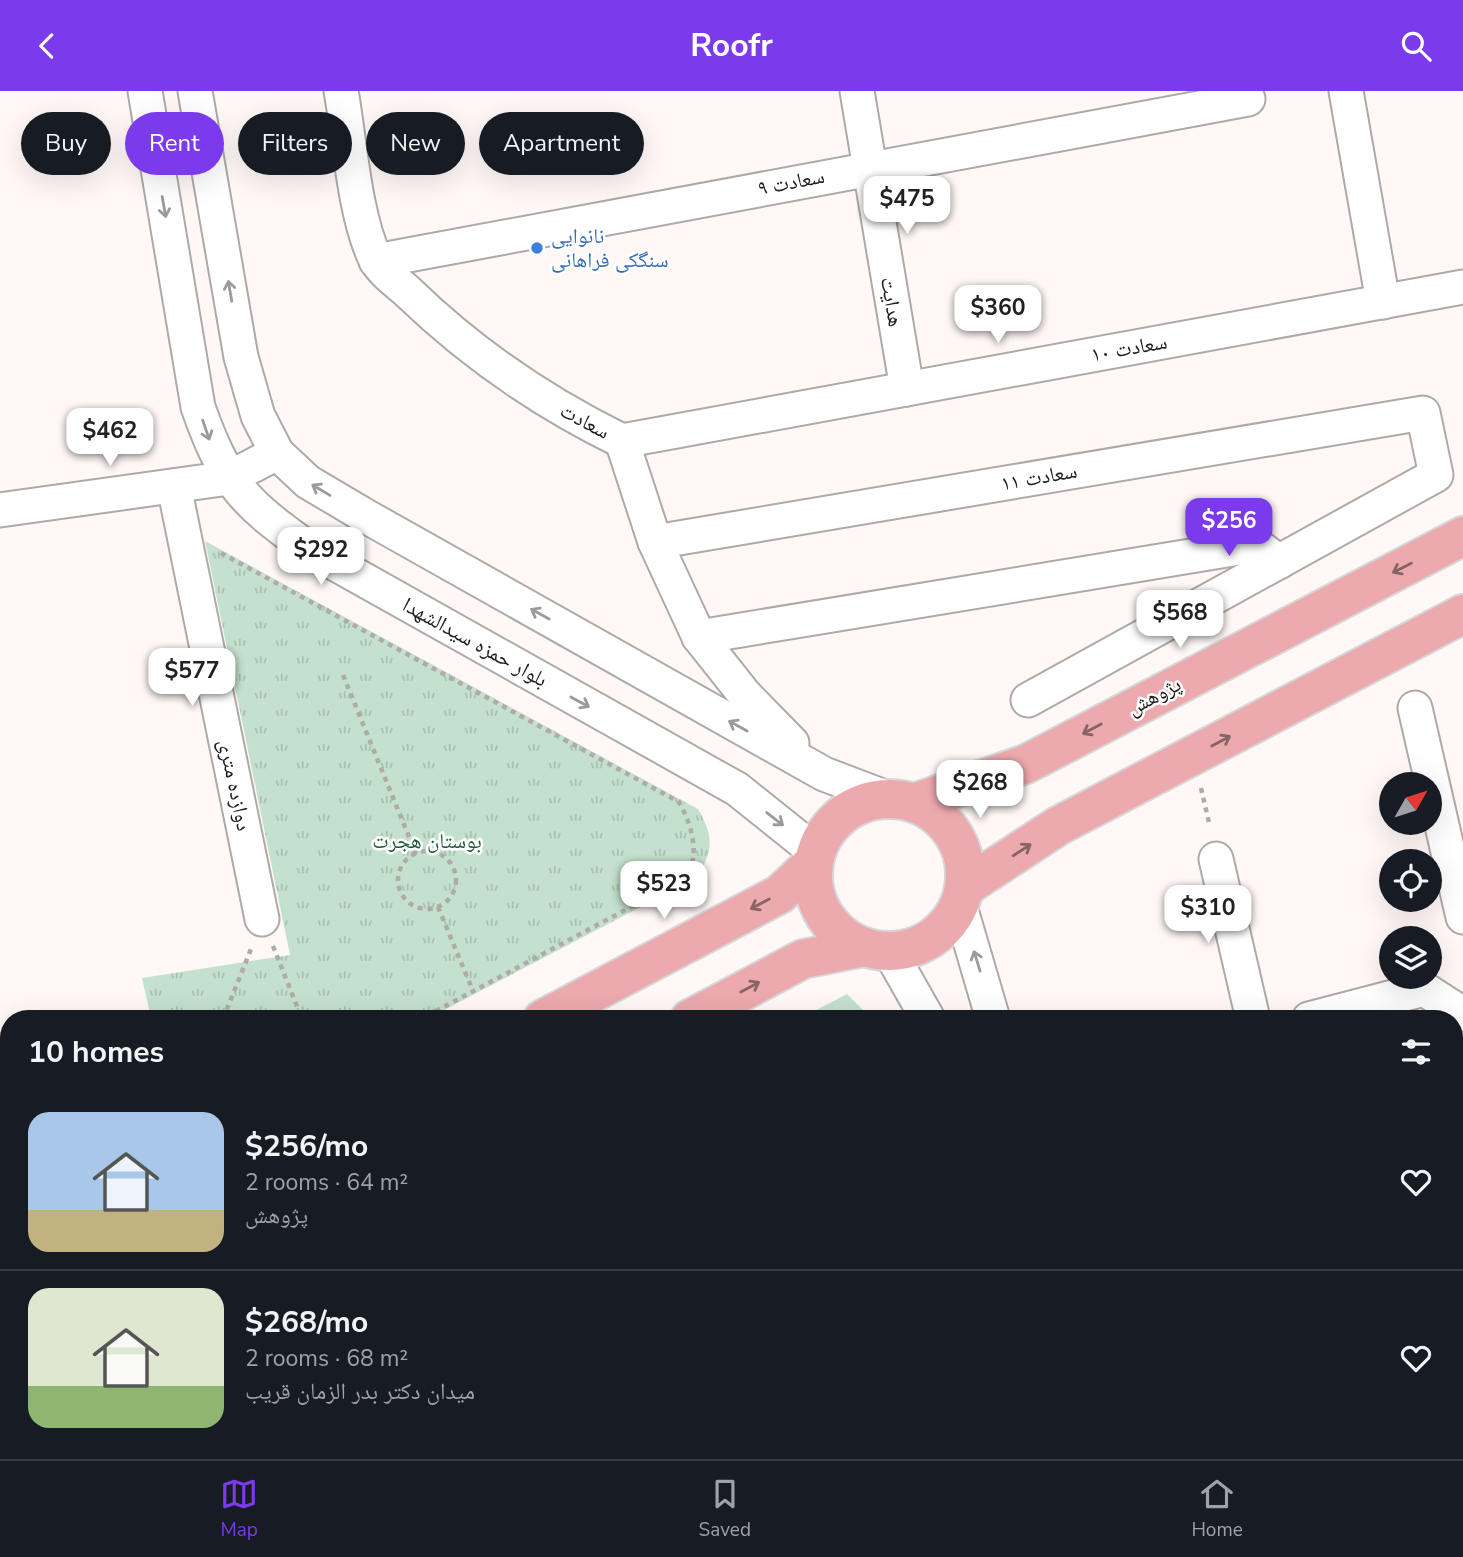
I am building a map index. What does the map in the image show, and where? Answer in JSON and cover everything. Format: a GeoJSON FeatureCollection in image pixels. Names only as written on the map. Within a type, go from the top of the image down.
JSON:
{"type":"FeatureCollection","features":[{"type":"Feature","properties":{"kind":"main road","name":"پژوهش"},"geometry":{"type":"LineString","coordinates":[[900,801],[1026,764],[1463,536]]}},
{"type":"Feature","properties":{"kind":"main road"},"geometry":{"type":"LineString","coordinates":[[962,895],[1058,826],[1463,614]]}},
{"type":"Feature","properties":{"kind":"main road"},"geometry":{"type":"LineString","coordinates":[[707,1010],[803,960],[916,947],[939,933],[956,913],[962,895],[964,861],[955,836],[937,816],[900,801],[861,803],[838,817],[821,838],[815,858],[814,890],[823,915],[841,935],[877,950]]}},
{"type":"Feature","properties":{"kind":"main road"},"geometry":{"type":"LineString","coordinates":[[560,1010],[780,894],[815,858]]}},
{"type":"Feature","properties":{"kind":"street","name":"بلوار حمزه سیدالشهدا"},"geometry":{"type":"LineString","coordinates":[[145,91],[198,407],[212,445],[229,478],[260,515],[311,550],[737,789],[815,858]]}},
{"type":"Feature","properties":{"kind":"street"},"geometry":{"type":"LineString","coordinates":[[195,91],[241,357],[258,416],[277,453],[308,482],[362,514],[824,774],[900,801]]}},
{"type":"Feature","properties":{"kind":"street","name":"سعادت"},"geometry":{"type":"LineString","coordinates":[[341,91],[363,219],[376,261],[425,309],[501,372],[572,417],[622,441],[655,542],[699,637],[745,695],[824,774]]}},
{"type":"Feature","properties":{"kind":"street","name":"هدایت"},"geometry":{"type":"LineString","coordinates":[[857,91],[867,167],[907,389]]}},
{"type":"Feature","properties":{"kind":"street"},"geometry":{"type":"LineString","coordinates":[[1346,91],[1383,302]]}},
{"type":"Feature","properties":{"kind":"street","name":"سعادت ۹"},"geometry":{"type":"LineString","coordinates":[[376,261],[867,167],[1248,99]]}},
{"type":"Feature","properties":{"kind":"street","name":"سعادت ۱۰"},"geometry":{"type":"LineString","coordinates":[[622,441],[1463,287]]}},
{"type":"Feature","properties":{"kind":"street","name":"سعادت ۱۱"},"geometry":{"type":"LineString","coordinates":[[655,542],[1423,413],[1436,475],[1279,562]]}},
{"type":"Feature","properties":{"kind":"street"},"geometry":{"type":"LineString","coordinates":[[0,510],[229,478],[277,453]]}},
{"type":"Feature","properties":{"kind":"street","name":"دوازده متری"},"geometry":{"type":"LineString","coordinates":[[174,486],[262,919]]}},
{"type":"Feature","properties":{"kind":"street"},"geometry":{"type":"LineString","coordinates":[[699,637],[1240,548],[1262,549],[1279,562],[1028,700]]}},
{"type":"Feature","properties":{"kind":"street"},"geometry":{"type":"LineString","coordinates":[[1415,708],[1463,918]]}},
{"type":"Feature","properties":{"kind":"street"},"geometry":{"type":"LineString","coordinates":[[1216,859],[1250,1010]]}},
{"type":"Feature","properties":{"kind":"street"},"geometry":{"type":"LineString","coordinates":[[962,895],[991,1010]]}},
{"type":"Feature","properties":{"kind":"street"},"geometry":{"type":"LineString","coordinates":[[877,950],[921,1010]]}},
{"type":"Feature","properties":{"kind":"street"},"geometry":{"type":"LineString","coordinates":[[1344,1010],[1424,989],[1457,1010]]}},
{"type":"Feature","properties":{"kind":"path"},"geometry":{"type":"LineString","coordinates":[[183,532],[679,802],[691,824],[695,862],[687,877],[438,1010]]}},
{"type":"Feature","properties":{"kind":"path"},"geometry":{"type":"LineString","coordinates":[[343,675],[416,854]]}},
{"type":"Feature","properties":{"kind":"path"},"geometry":{"type":"LineString","coordinates":[[1194,755],[1216,859]]}},
{"type":"Feature","properties":{"kind":"path"},"geometry":{"type":"LineString","coordinates":[[427,851],[438,854],[448,860],[454,869],[454,892],[438,907],[416,907],[401,891],[401,869],[416,854],[427,851]]}},
{"type":"Feature","properties":{"kind":"path"},"geometry":{"type":"LineString","coordinates":[[438,907],[473,991]]}},
{"type":"Feature","properties":{"kind":"path"},"geometry":{"type":"LineString","coordinates":[[227,1010],[262,919]]}},
{"type":"Feature","properties":{"kind":"path"},"geometry":{"type":"LineString","coordinates":[[262,919],[298,1010]]}},
{"type":"Feature","properties":{"kind":"green space","name":"بوستان هجرت"},"geometry":{"type":"Polygon","coordinates":[[[205,541],[698,809],[707,828],[709,852],[696,878],[444,1010],[149,1010],[142,978],[290,955],[205,541]]]}},
{"type":"Feature","properties":{"kind":"green space"},"geometry":{"type":"Polygon","coordinates":[[[847,994],[863,1010],[816,1010],[847,994]]]}},
{"type":"Feature","properties":{"kind":"place","name":"نانوایی سنگکی فراهانی"},"geometry":{"type":"Point","coordinates":[537,248]}}]}
